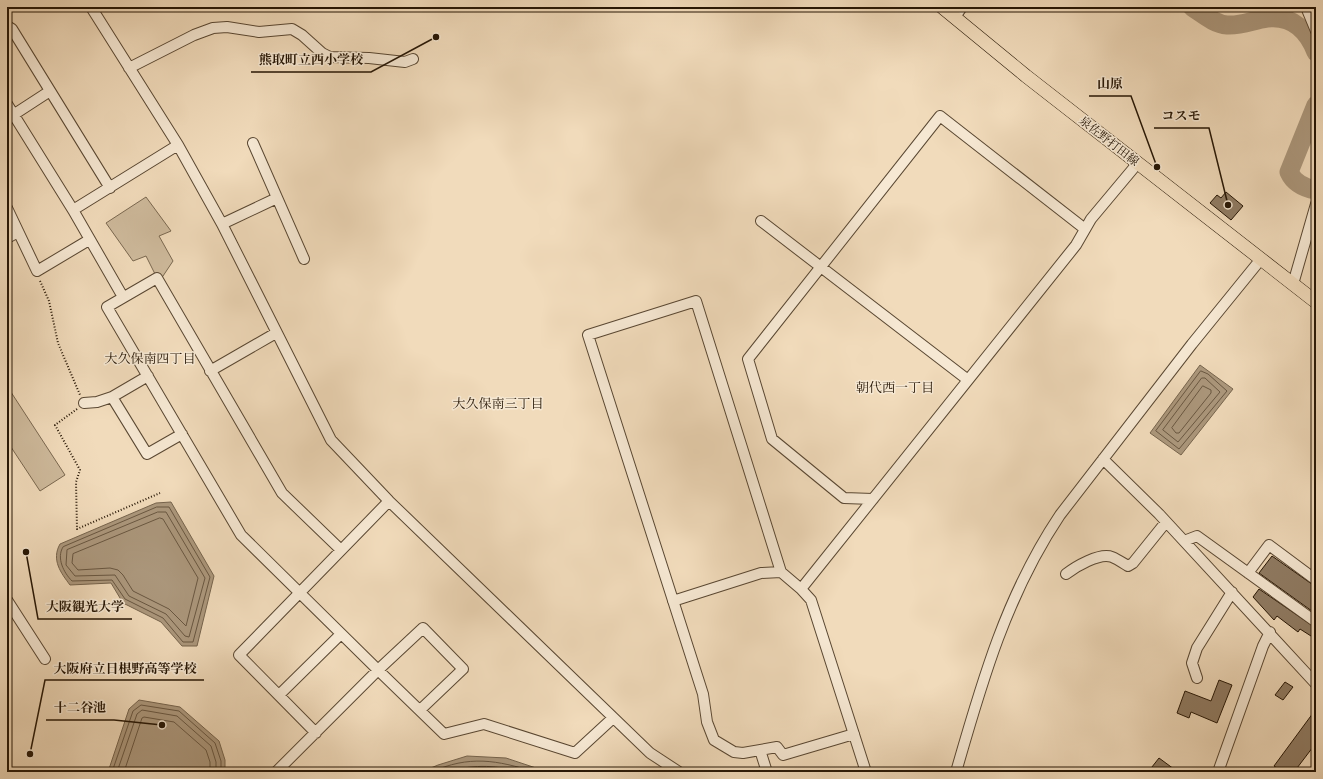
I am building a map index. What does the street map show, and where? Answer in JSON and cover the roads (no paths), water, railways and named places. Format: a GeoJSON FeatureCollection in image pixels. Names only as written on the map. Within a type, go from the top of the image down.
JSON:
{"type":"FeatureCollection","features":[{"type":"Feature","properties":{"kind":"main road","name":"泉佐野打田線"},"geometry":{"type":"LineString","coordinates":[[942,7],[958,12],[1026,76],[1316,302]]}},
{"type":"Feature","properties":{"kind":"street"},"geometry":{"type":"LineString","coordinates":[[91,7],[178,145],[222,224],[331,440],[389,501],[613,718],[650,753],[679,772]]}},
{"type":"Feature","properties":{"kind":"street"},"geometry":{"type":"LineString","coordinates":[[1306,7],[1316,31]]}},
{"type":"Feature","properties":{"kind":"street"},"geometry":{"type":"LineString","coordinates":[[7,26],[12,29],[110,188]]}},
{"type":"Feature","properties":{"kind":"street"},"geometry":{"type":"LineString","coordinates":[[130,68],[194,35],[213,28],[226,27],[259,32],[292,29],[302,35],[322,53],[330,57],[369,58],[405,62],[413,59]]}},
{"type":"Feature","properties":{"kind":"street"},"geometry":{"type":"LineString","coordinates":[[10,117],[50,91]]}},
{"type":"Feature","properties":{"kind":"street"},"geometry":{"type":"LineString","coordinates":[[7,104],[10,117],[73,210],[123,297]]}},
{"type":"Feature","properties":{"kind":"street"},"geometry":{"type":"LineString","coordinates":[[873,499],[844,498],[772,439],[748,359],[821,266],[940,116],[1085,229]]}},
{"type":"Feature","properties":{"kind":"street"},"geometry":{"type":"LineString","coordinates":[[254,143],[304,258]]}},
{"type":"Feature","properties":{"kind":"street"},"geometry":{"type":"LineString","coordinates":[[73,210],[178,145]]}},
{"type":"Feature","properties":{"kind":"street"},"geometry":{"type":"LineString","coordinates":[[801,590],[1076,245],[1091,219],[1137,164]]}},
{"type":"Feature","properties":{"kind":"street"},"geometry":{"type":"LineString","coordinates":[[222,224],[278,198]]}},
{"type":"Feature","properties":{"kind":"street"},"geometry":{"type":"LineString","coordinates":[[1294,284],[1316,205]]}},
{"type":"Feature","properties":{"kind":"street"},"geometry":{"type":"LineString","coordinates":[[7,208],[37,271],[89,240]]}},
{"type":"Feature","properties":{"kind":"street"},"geometry":{"type":"LineString","coordinates":[[761,221],[968,380]]}},
{"type":"Feature","properties":{"kind":"street"},"geometry":{"type":"LineString","coordinates":[[7,238],[18,232]]}},
{"type":"Feature","properties":{"kind":"street"},"geometry":{"type":"LineString","coordinates":[[956,772],[997,637],[1027,569],[1041,544],[1060,515],[1103,459],[1192,344],[1261,259]]}},
{"type":"Feature","properties":{"kind":"street"},"geometry":{"type":"LineString","coordinates":[[342,550],[282,493],[157,278],[107,307],[241,535],[444,734],[484,724],[575,753],[613,718]]}},
{"type":"Feature","properties":{"kind":"street"},"geometry":{"type":"LineString","coordinates":[[854,734],[783,755],[777,747],[744,753],[734,752],[714,740],[707,722],[703,694],[588,335],[696,301],[781,572],[811,600],[854,734],[866,772]]}},
{"type":"Feature","properties":{"kind":"street"},"geometry":{"type":"LineString","coordinates":[[210,371],[276,333]]}},
{"type":"Feature","properties":{"kind":"street"},"geometry":{"type":"LineString","coordinates":[[84,403],[97,402],[112,397],[148,376]]}},
{"type":"Feature","properties":{"kind":"street"},"geometry":{"type":"LineString","coordinates":[[112,397],[147,454],[182,434]]}},
{"type":"Feature","properties":{"kind":"street"},"geometry":{"type":"LineString","coordinates":[[1103,459],[1184,541],[1270,632],[1316,684]]}},
{"type":"Feature","properties":{"kind":"street"},"geometry":{"type":"LineString","coordinates":[[316,733],[239,655],[389,501]]}},
{"type":"Feature","properties":{"kind":"street"},"geometry":{"type":"LineString","coordinates":[[1066,574],[1073,569],[1102,556],[1111,556],[1128,566],[1133,563],[1166,522]]}},
{"type":"Feature","properties":{"kind":"street"},"geometry":{"type":"LineString","coordinates":[[1184,541],[1197,536],[1316,622]]}},
{"type":"Feature","properties":{"kind":"street"},"geometry":{"type":"LineString","coordinates":[[1248,573],[1269,545],[1316,580]]}},
{"type":"Feature","properties":{"kind":"street"},"geometry":{"type":"LineString","coordinates":[[673,601],[761,573],[781,572]]}},
{"type":"Feature","properties":{"kind":"street"},"geometry":{"type":"LineString","coordinates":[[1197,678],[1192,663],[1197,648],[1232,592]]}},
{"type":"Feature","properties":{"kind":"street"},"geometry":{"type":"LineString","coordinates":[[7,600],[45,658]]}},
{"type":"Feature","properties":{"kind":"street"},"geometry":{"type":"LineString","coordinates":[[276,772],[378,670],[423,628],[463,669],[420,710]]}},
{"type":"Feature","properties":{"kind":"street"},"geometry":{"type":"LineString","coordinates":[[1218,772],[1263,646],[1270,632]]}},
{"type":"Feature","properties":{"kind":"street"},"geometry":{"type":"LineString","coordinates":[[279,695],[341,634]]}},
{"type":"Feature","properties":{"kind":"street"},"geometry":{"type":"LineString","coordinates":[[760,750],[768,772]]}},
{"type":"Feature","properties":{"kind":"water"},"geometry":{"type":"Polygon","coordinates":[[[1200,365],[1233,389],[1181,455],[1150,433],[1200,365]]]}},
{"type":"Feature","properties":{"kind":"water"},"geometry":{"type":"Polygon","coordinates":[[[171,502],[214,576],[197,646],[182,646],[161,622],[123,603],[111,583],[70,585],[63,576],[57,561],[56,555],[60,544],[156,503],[171,502]]]}},
{"type":"Feature","properties":{"kind":"water"},"geometry":{"type":"Polygon","coordinates":[[[139,700],[180,707],[219,741],[225,760],[225,772],[108,772],[129,709],[139,700]]]}},
{"type":"Feature","properties":{"kind":"water"},"geometry":{"type":"Polygon","coordinates":[[[467,756],[506,758],[548,772],[421,772],[467,756]]]}},
{"type":"Feature","properties":{"kind":"waterway"},"geometry":{"type":"LineString","coordinates":[[1192,7],[1213,21],[1227,25],[1243,24],[1267,18],[1284,19],[1298,26],[1304,31],[1313,44],[1316,52]]}},
{"type":"Feature","properties":{"kind":"waterway"},"geometry":{"type":"LineString","coordinates":[[1316,105],[1289,172],[1291,176],[1300,184],[1307,188],[1316,190]]}},
{"type":"Feature","properties":{"kind":"place","name":"熊取町立西小学校"},"geometry":{"type":"Point","coordinates":[436,37]}},
{"type":"Feature","properties":{"kind":"place","name":"山原"},"geometry":{"type":"Point","coordinates":[1157,167]}},
{"type":"Feature","properties":{"kind":"place","name":"コスモ"},"geometry":{"type":"Point","coordinates":[1228,205]}},
{"type":"Feature","properties":{"kind":"place","name":"大阪観光大学"},"geometry":{"type":"Point","coordinates":[26,552]}},
{"type":"Feature","properties":{"kind":"place","name":"十二谷池"},"geometry":{"type":"Point","coordinates":[162,725]}},
{"type":"Feature","properties":{"kind":"place","name":"大阪府立日根野高等学校"},"geometry":{"type":"Point","coordinates":[30,754]}},
{"type":"Feature","properties":{"kind":"district","name":"大久保南四丁目"},"geometry":{"type":"Point","coordinates":[150,358]}},
{"type":"Feature","properties":{"kind":"district","name":"朝代西一丁目"},"geometry":{"type":"Point","coordinates":[895,387]}},
{"type":"Feature","properties":{"kind":"district","name":"大久保南三丁目"},"geometry":{"type":"Point","coordinates":[498,403]}}]}
